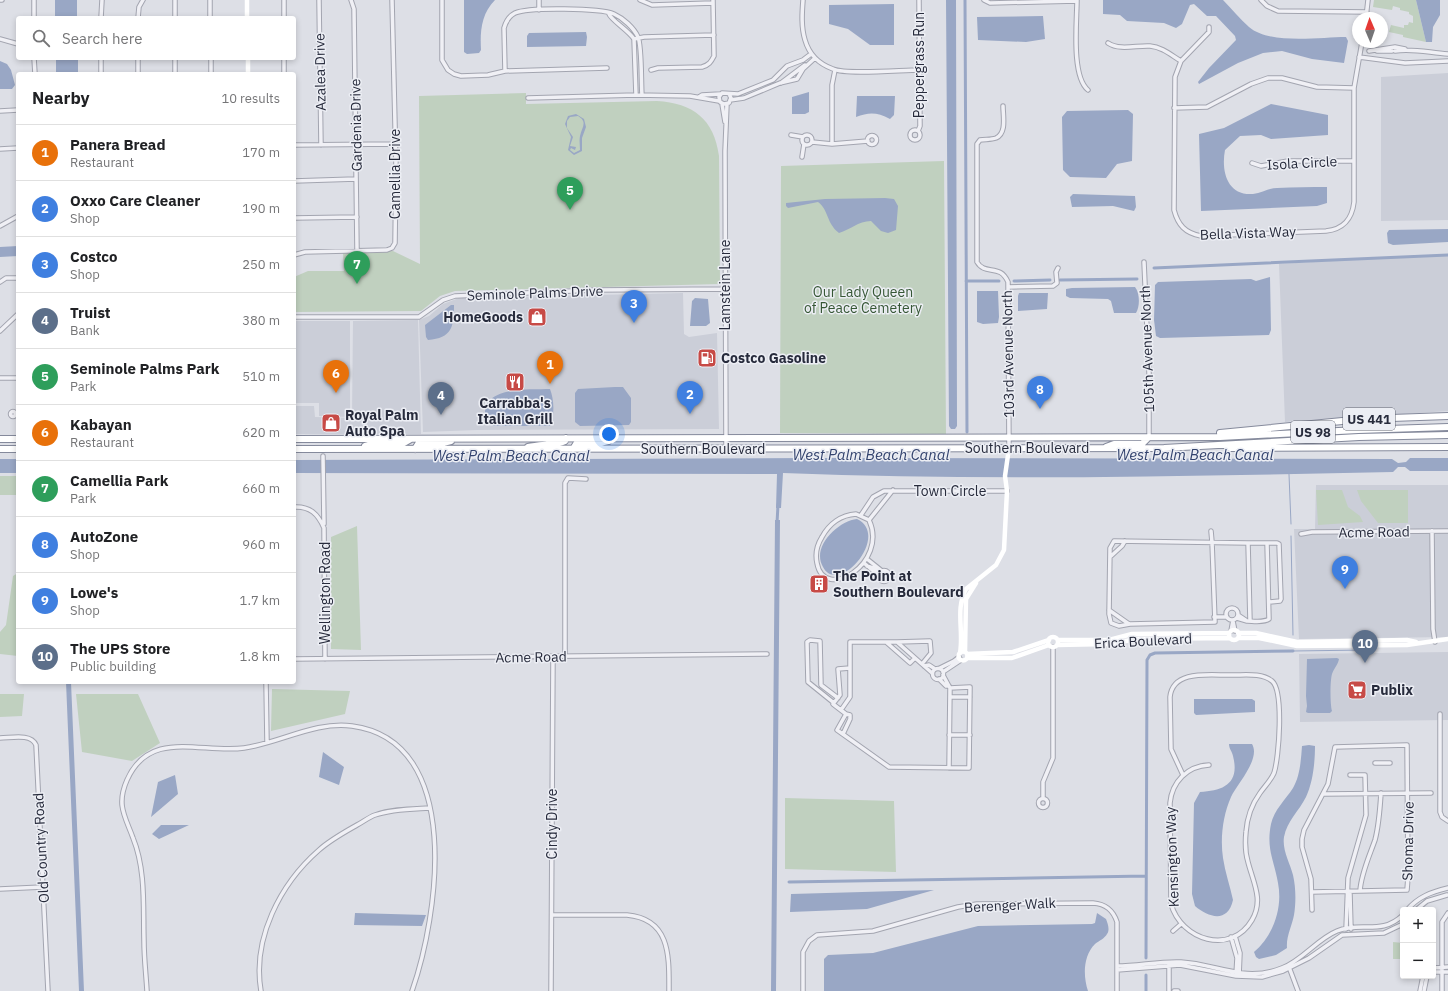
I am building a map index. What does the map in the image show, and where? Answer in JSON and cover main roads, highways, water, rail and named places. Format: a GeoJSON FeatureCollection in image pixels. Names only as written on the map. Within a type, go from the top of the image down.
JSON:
{"type":"FeatureCollection","features":[{"type":"Feature","properties":{"kind":"highway","name":"US 441"},"geometry":{"type":"LineString","coordinates":[[1179,437],[1363,419],[1448,416]]}},
{"type":"Feature","properties":{"kind":"highway","name":"Southern Boulevard"},"geometry":{"type":"LineString","coordinates":[[296,439],[1220,437],[1448,427]]}},
{"type":"Feature","properties":{"kind":"highway","name":"Southern Boulevard"},"geometry":{"type":"LineString","coordinates":[[296,449],[1198,447],[1359,437],[1448,435]]}},
{"type":"Feature","properties":{"kind":"highway"},"geometry":{"type":"LineString","coordinates":[[1103,448],[1114,444],[1142,444],[1149,437]]}},
{"type":"Feature","properties":{"kind":"highway"},"geometry":{"type":"LineString","coordinates":[[521,449],[540,443],[559,443],[565,441],[566,438]]}},
{"type":"Feature","properties":{"kind":"highway"},"geometry":{"type":"LineString","coordinates":[[572,449],[576,444],[596,444],[617,438]]}},
{"type":"Feature","properties":{"kind":"highway"},"geometry":{"type":"LineString","coordinates":[[355,449],[376,443],[404,443],[411,439]]}},
{"type":"Feature","properties":{"kind":"highway"},"geometry":{"type":"LineString","coordinates":[[415,449],[418,444],[439,444],[460,439]]}},
{"type":"Feature","properties":{"kind":"highway"},"geometry":{"type":"LineString","coordinates":[[0,440],[16,440]]}},
{"type":"Feature","properties":{"kind":"highway","name":"US 441"},"geometry":{"type":"LineString","coordinates":[[1198,447],[1246,449],[1448,447]]}},
{"type":"Feature","properties":{"kind":"highway"},"geometry":{"type":"LineString","coordinates":[[0,449],[16,449]]}},
{"type":"Feature","properties":{"kind":"water"},"geometry":{"type":"Polygon","coordinates":[[[55,0],[77,0],[77,16],[55,16],[55,0]]]}},
{"type":"Feature","properties":{"kind":"water"},"geometry":{"type":"Polygon","coordinates":[[[464,0],[495,0],[490,5],[484,17],[481,30],[481,50],[479,53],[467,54],[464,52],[464,0]]]}},
{"type":"Feature","properties":{"kind":"water"},"geometry":{"type":"Polygon","coordinates":[[[946,0],[956,0],[957,426],[955,429],[951,429],[949,426],[946,0]]]}},
{"type":"Feature","properties":{"kind":"water"},"geometry":{"type":"Polygon","coordinates":[[[1103,0],[1223,0],[1242,21],[1258,33],[1269,36],[1296,39],[1346,37],[1348,41],[1344,63],[1312,59],[1282,51],[1263,53],[1238,63],[1199,84],[1198,82],[1209,68],[1236,40],[1235,36],[1216,16],[1207,16],[1194,4],[1190,5],[1182,24],[1176,28],[1164,23],[1127,21],[1120,15],[1103,14],[1103,0]]]}},
{"type":"Feature","properties":{"kind":"water"},"geometry":{"type":"Polygon","coordinates":[[[1416,0],[1440,0],[1440,15],[1433,27],[1432,42],[1426,42],[1416,0]]]}},
{"type":"Feature","properties":{"kind":"water"},"geometry":{"type":"Polygon","coordinates":[[[894,4],[894,45],[870,45],[848,29],[829,24],[829,5],[894,4]]]}},
{"type":"Feature","properties":{"kind":"water"},"geometry":{"type":"Polygon","coordinates":[[[1043,16],[1045,39],[1026,42],[978,40],[977,17],[1043,16]]]}},
{"type":"Feature","properties":{"kind":"water"},"geometry":{"type":"Polygon","coordinates":[[[586,32],[586,46],[527,47],[527,36],[529,33],[586,32]]]}},
{"type":"Feature","properties":{"kind":"water"},"geometry":{"type":"Polygon","coordinates":[[[56,60],[78,60],[78,72],[56,72],[56,60]]]}},
{"type":"Feature","properties":{"kind":"water"},"geometry":{"type":"Polygon","coordinates":[[[0,61],[7,64],[11,70],[15,85],[12,89],[0,89],[0,61]]]}},
{"type":"Feature","properties":{"kind":"water"},"geometry":{"type":"Polygon","coordinates":[[[809,92],[809,112],[805,114],[792,114],[792,97],[809,92]]]}},
{"type":"Feature","properties":{"kind":"water"},"geometry":{"type":"Polygon","coordinates":[[[857,96],[895,96],[894,115],[890,119],[881,115],[873,114],[865,114],[856,117],[857,96]]]}},
{"type":"Feature","properties":{"kind":"water"},"geometry":{"type":"Polygon","coordinates":[[[1271,104],[1328,115],[1328,135],[1271,139],[1261,135],[1240,136],[1225,150],[1224,166],[1228,181],[1237,191],[1244,194],[1253,194],[1274,188],[1327,187],[1327,203],[1317,206],[1201,211],[1199,134],[1224,128],[1271,104]]]}},
{"type":"Feature","properties":{"kind":"water"},"geometry":{"type":"Polygon","coordinates":[[[1128,110],[1133,114],[1132,161],[1117,164],[1106,178],[1070,177],[1063,170],[1062,117],[1067,111],[1128,110]]]}},
{"type":"Feature","properties":{"kind":"water"},"geometry":{"type":"Polygon","coordinates":[[[576,114],[584,119],[586,127],[582,138],[582,151],[574,155],[568,150],[571,137],[565,124],[568,116],[576,114]],[[578,116],[570,117],[567,121],[567,128],[573,137],[570,146],[576,147],[575,150],[571,148],[570,150],[574,153],[580,150],[580,138],[584,125],[581,118],[578,116]]]}},
{"type":"Feature","properties":{"kind":"water"},"geometry":{"type":"Polygon","coordinates":[[[1073,194],[1135,196],[1136,207],[1134,211],[1113,206],[1072,207],[1070,197],[1073,194]]]}},
{"type":"Feature","properties":{"kind":"water"},"geometry":{"type":"Polygon","coordinates":[[[825,199],[894,199],[898,206],[896,230],[888,233],[881,231],[871,221],[866,221],[839,233],[832,225],[822,205],[818,202],[788,208],[786,206],[786,203],[825,199]]]}},
{"type":"Feature","properties":{"kind":"water"},"geometry":{"type":"Polygon","coordinates":[[[1448,229],[1448,242],[1393,245],[1388,243],[1387,233],[1389,230],[1448,229]]]}},
{"type":"Feature","properties":{"kind":"water"},"geometry":{"type":"Polygon","coordinates":[[[16,246],[16,256],[0,257],[0,247],[16,246]]]}},
{"type":"Feature","properties":{"kind":"water"},"geometry":{"type":"Polygon","coordinates":[[[1270,277],[1271,330],[1269,335],[1160,338],[1156,336],[1154,320],[1155,285],[1158,282],[1251,279],[1256,281],[1270,277]]]}},
{"type":"Feature","properties":{"kind":"water"},"geometry":{"type":"Polygon","coordinates":[[[1135,287],[1139,300],[1136,313],[1114,313],[1111,301],[1108,299],[1070,298],[1066,296],[1066,289],[1072,288],[1135,287]]]}},
{"type":"Feature","properties":{"kind":"water"},"geometry":{"type":"Polygon","coordinates":[[[977,291],[998,291],[998,323],[983,324],[977,322],[977,291]]]}},
{"type":"Feature","properties":{"kind":"water"},"geometry":{"type":"Polygon","coordinates":[[[1019,293],[1048,293],[1047,309],[1018,311],[1019,293]]]}},
{"type":"Feature","properties":{"kind":"water"},"geometry":{"type":"Polygon","coordinates":[[[695,298],[708,299],[710,323],[706,326],[690,326],[692,301],[695,298]]]}},
{"type":"Feature","properties":{"kind":"water"},"geometry":{"type":"Polygon","coordinates":[[[451,305],[454,305],[454,313],[450,330],[442,337],[428,340],[426,337],[425,325],[451,305]]]}},
{"type":"Feature","properties":{"kind":"water"},"geometry":{"type":"Polygon","coordinates":[[[623,387],[631,398],[631,422],[629,425],[580,426],[575,422],[575,393],[578,389],[623,387]]]}},
{"type":"Feature","properties":{"kind":"water"},"geometry":{"type":"Polygon","coordinates":[[[550,389],[553,417],[550,426],[495,426],[487,424],[485,411],[488,402],[495,396],[505,392],[517,390],[550,389]]]}},
{"type":"Feature","properties":{"kind":"water"},"geometry":{"type":"Polygon","coordinates":[[[813,458],[1392,459],[1398,463],[1406,462],[1410,458],[1448,458],[1448,471],[1410,471],[1405,467],[1398,467],[1393,472],[1012,477],[935,477],[783,473],[781,508],[776,508],[777,474],[296,473],[296,460],[813,458]]]}},
{"type":"Feature","properties":{"kind":"water"},"geometry":{"type":"Polygon","coordinates":[[[0,459],[16,459],[16,473],[0,473],[0,459]]]}},
{"type":"Feature","properties":{"kind":"water"},"geometry":{"type":"Polygon","coordinates":[[[857,519],[866,527],[868,537],[865,549],[859,560],[850,569],[840,574],[830,574],[823,567],[820,559],[823,544],[828,536],[835,530],[850,521],[857,519]]]}},
{"type":"Feature","properties":{"kind":"water"},"geometry":{"type":"Polygon","coordinates":[[[775,520],[780,520],[776,991],[771,991],[775,520]]]}},
{"type":"Feature","properties":{"kind":"water"},"geometry":{"type":"Polygon","coordinates":[[[1307,659],[1339,659],[1332,674],[1331,682],[1332,711],[1330,713],[1306,712],[1307,659]]]}},
{"type":"Feature","properties":{"kind":"water"},"geometry":{"type":"Polygon","coordinates":[[[66,684],[71,684],[84,991],[79,991],[66,684]]]}},
{"type":"Feature","properties":{"kind":"water"},"geometry":{"type":"Polygon","coordinates":[[[1194,699],[1252,699],[1255,701],[1255,712],[1196,715],[1194,713],[1194,699]]]}},
{"type":"Feature","properties":{"kind":"water"},"geometry":{"type":"Polygon","coordinates":[[[1229,744],[1252,744],[1254,750],[1251,764],[1231,797],[1224,819],[1222,850],[1233,900],[1231,907],[1227,912],[1217,916],[1206,913],[1195,906],[1192,894],[1194,803],[1200,792],[1216,790],[1228,784],[1232,779],[1235,765],[1229,744]]]}},
{"type":"Feature","properties":{"kind":"water"},"geometry":{"type":"Polygon","coordinates":[[[1302,746],[1315,746],[1312,778],[1306,797],[1290,821],[1284,837],[1284,847],[1295,885],[1294,915],[1288,935],[1287,948],[1276,955],[1259,959],[1256,957],[1254,952],[1261,945],[1271,930],[1278,912],[1279,902],[1278,883],[1269,841],[1271,824],[1277,809],[1293,788],[1297,778],[1300,768],[1302,746]]]}},
{"type":"Feature","properties":{"kind":"water"},"geometry":{"type":"Polygon","coordinates":[[[323,752],[344,767],[339,785],[319,777],[323,752]]]}},
{"type":"Feature","properties":{"kind":"water"},"geometry":{"type":"Polygon","coordinates":[[[175,775],[178,794],[151,817],[158,782],[175,775]]]}},
{"type":"Feature","properties":{"kind":"water"},"geometry":{"type":"Polygon","coordinates":[[[161,825],[189,825],[159,839],[152,834],[161,825]]]}},
{"type":"Feature","properties":{"kind":"water"},"geometry":{"type":"Polygon","coordinates":[[[934,890],[867,909],[790,912],[791,894],[934,890]]]}},
{"type":"Feature","properties":{"kind":"water"},"geometry":{"type":"Polygon","coordinates":[[[355,913],[426,915],[422,926],[354,925],[355,913]]]}},
{"type":"Feature","properties":{"kind":"water"},"geometry":{"type":"Polygon","coordinates":[[[1097,913],[1106,919],[1108,931],[1105,937],[1091,949],[1086,960],[1085,979],[1088,991],[824,991],[824,959],[828,955],[873,953],[978,926],[1092,924],[1095,923],[1097,913]]]}},
{"type":"Feature","properties":{"kind":"waterway"},"geometry":{"type":"LineString","coordinates":[[965,0],[967,432]]}},
{"type":"Feature","properties":{"kind":"waterway"},"geometry":{"type":"LineString","coordinates":[[1154,268],[1448,255]]}},
{"type":"Feature","properties":{"kind":"waterway"},"geometry":{"type":"LineString","coordinates":[[1060,280],[1137,279]]}},
{"type":"Feature","properties":{"kind":"waterway"},"geometry":{"type":"LineString","coordinates":[[1014,281],[1050,280]]}},
{"type":"Feature","properties":{"kind":"waterway"},"geometry":{"type":"LineString","coordinates":[[966,281],[999,281]]}},
{"type":"Feature","properties":{"kind":"waterway"},"geometry":{"type":"LineString","coordinates":[[1289,474],[1291,524]]}},
{"type":"Feature","properties":{"kind":"waterway"},"geometry":{"type":"LineString","coordinates":[[777,523],[778,505]]}},
{"type":"Feature","properties":{"kind":"waterway"},"geometry":{"type":"LineString","coordinates":[[1291,536],[1293,635]]}},
{"type":"Feature","properties":{"kind":"waterway"},"geometry":{"type":"LineString","coordinates":[[1293,651],[1367,650]]}},
{"type":"Feature","properties":{"kind":"waterway"},"geometry":{"type":"LineString","coordinates":[[1146,958],[1147,660],[1150,655],[1155,653],[1293,651]]}},
{"type":"Feature","properties":{"kind":"waterway"},"geometry":{"type":"LineString","coordinates":[[789,882],[1146,876]]}},
{"type":"Feature","properties":{"kind":"waterway"},"geometry":{"type":"LineString","coordinates":[[1146,975],[1146,991]]}},
{"type":"Feature","properties":{"kind":"place","name":"Seminole Palms Park"},"geometry":{"type":"Point","coordinates":[570,210]}},
{"type":"Feature","properties":{"kind":"place","name":"Camellia Park"},"geometry":{"type":"Point","coordinates":[357,284]}},
{"type":"Feature","properties":{"kind":"place","name":"HomeGoods"},"geometry":{"type":"Point","coordinates":[537,317]}},
{"type":"Feature","properties":{"kind":"place","name":"Costco"},"geometry":{"type":"Point","coordinates":[634,323]}},
{"type":"Feature","properties":{"kind":"place","name":"Costco Gasoline"},"geometry":{"type":"Point","coordinates":[707,358]}},
{"type":"Feature","properties":{"kind":"place","name":"Carrabba's Italian Grill"},"geometry":{"type":"Point","coordinates":[515,382]}},
{"type":"Feature","properties":{"kind":"place","name":"Panera Bread"},"geometry":{"type":"Point","coordinates":[550,384]}},
{"type":"Feature","properties":{"kind":"place","name":"Kabayan"},"geometry":{"type":"Point","coordinates":[336,393]}},
{"type":"Feature","properties":{"kind":"place","name":"AutoZone"},"geometry":{"type":"Point","coordinates":[1040,409]}},
{"type":"Feature","properties":{"kind":"place","name":"Oxxo Care Cleaner"},"geometry":{"type":"Point","coordinates":[690,414]}},
{"type":"Feature","properties":{"kind":"place","name":"Truist"},"geometry":{"type":"Point","coordinates":[441,415]}},
{"type":"Feature","properties":{"kind":"place","name":"Royal Palm Auto Spa"},"geometry":{"type":"Point","coordinates":[331,423]}},
{"type":"Feature","properties":{"kind":"place","name":"The Point at Southern Boulevard"},"geometry":{"type":"Point","coordinates":[819,584]}},
{"type":"Feature","properties":{"kind":"place","name":"Lowe's"},"geometry":{"type":"Point","coordinates":[1345,589]}},
{"type":"Feature","properties":{"kind":"place","name":"The UPS Store"},"geometry":{"type":"Point","coordinates":[1365,663]}},
{"type":"Feature","properties":{"kind":"place","name":"Publix"},"geometry":{"type":"Point","coordinates":[1357,690]}},
{"type":"Feature","properties":{"kind":"park label","name":"Our Lady Queen of Peace Cemetery"},"geometry":{"type":"Point","coordinates":[863,300]}},
{"type":"Feature","properties":{"kind":"water label","name":"West Palm Beach Canal"},"geometry":{"type":"Point","coordinates":[871,454]}},
{"type":"Feature","properties":{"kind":"water label","name":"West Palm Beach Canal"},"geometry":{"type":"Point","coordinates":[1195,454]}},
{"type":"Feature","properties":{"kind":"water label","name":"West Palm Beach Canal"},"geometry":{"type":"Point","coordinates":[511,455]}}]}
